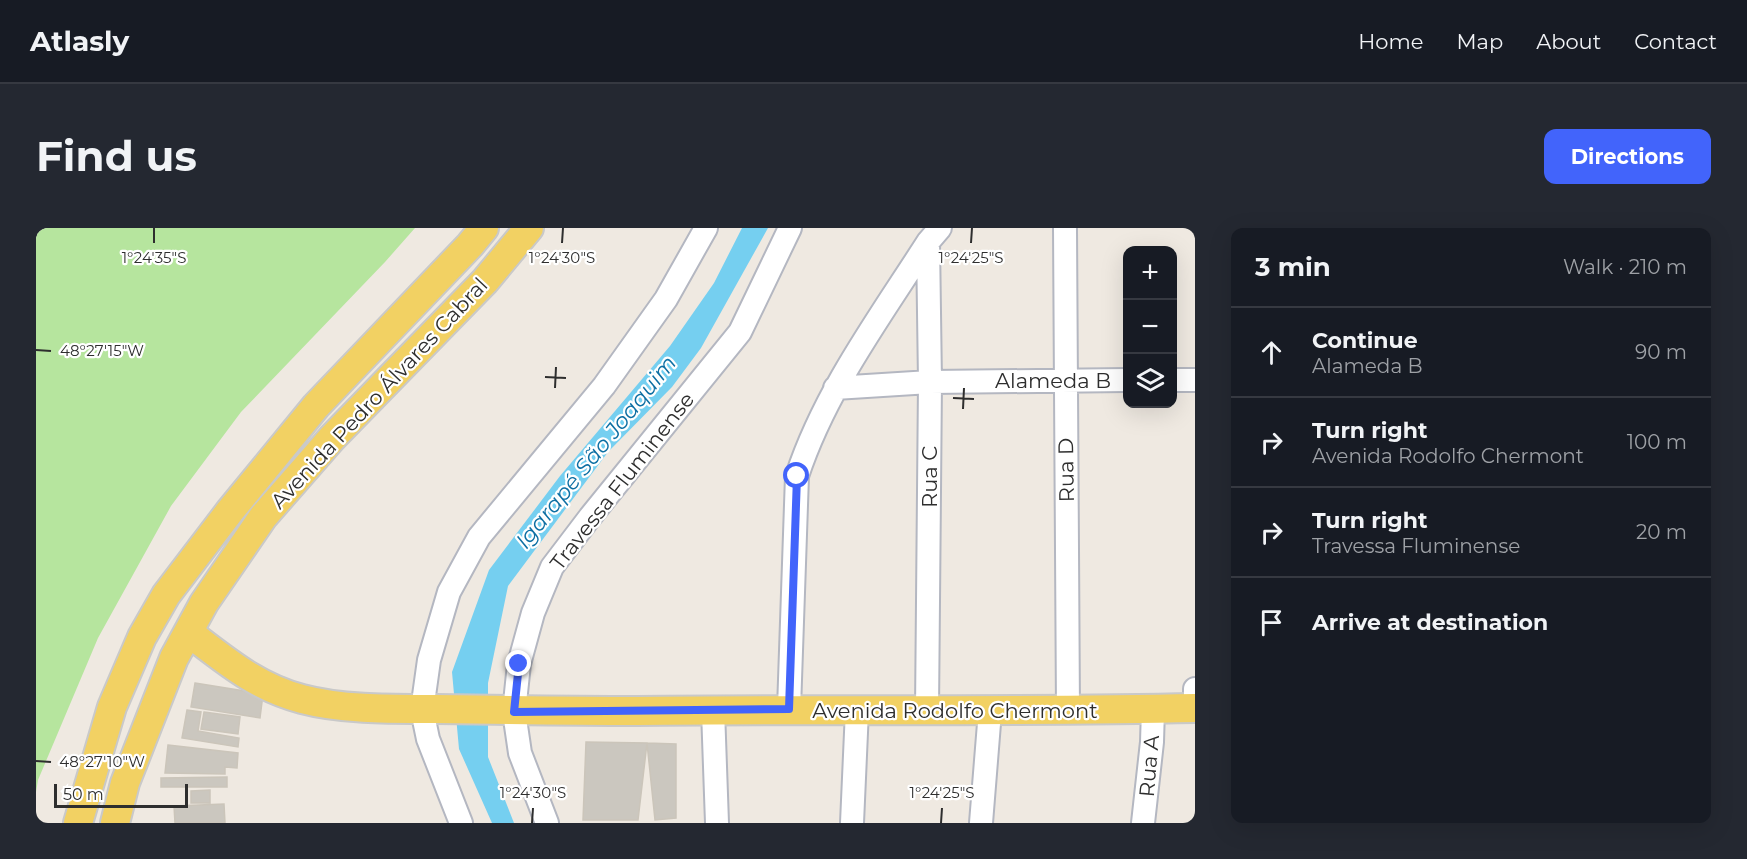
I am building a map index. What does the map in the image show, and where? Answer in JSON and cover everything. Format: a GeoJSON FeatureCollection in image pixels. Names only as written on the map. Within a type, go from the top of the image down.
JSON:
{"type":"FeatureCollection","features":[{"type":"Feature","properties":{"kind":"main road","name":"Avenida Pedro Álvares Cabral"},"geometry":{"type":"LineString","coordinates":[[78,823],[112,707],[142,637],[166,595],[230,511],[316,406],[484,228]]}},
{"type":"Feature","properties":{"kind":"main road","name":"Avenida Pedro Álvares Cabral"},"geometry":{"type":"LineString","coordinates":[[115,823],[125,783],[174,658],[204,603],[263,517],[332,438],[485,281],[529,228]]}},
{"type":"Feature","properties":{"kind":"main road","name":"Avenida Rodolfo Chermont"},"geometry":{"type":"LineString","coordinates":[[188,632],[252,679],[274,691],[305,700],[354,707],[507,711],[789,709],[1068,711],[1195,708]]}},
{"type":"Feature","properties":{"kind":"main road","name":"Avenida Rodolfo Chermont"},"geometry":{"type":"LineString","coordinates":[[142,637],[174,658],[252,679]]}},
{"type":"Feature","properties":{"kind":"street"},"geometry":{"type":"LineString","coordinates":[[461,823],[428,739],[429,660],[449,592],[479,537],[604,386],[666,299],[706,228]]}},
{"type":"Feature","properties":{"kind":"street","name":"Travessa Fluminense"},"geometry":{"type":"LineString","coordinates":[[548,823],[520,753],[507,711],[532,613],[552,567],[740,332],[790,228]]}},
{"type":"Feature","properties":{"kind":"street","name":"Rua D"},"geometry":{"type":"LineString","coordinates":[[1065,228],[1068,711]]}},
{"type":"Feature","properties":{"kind":"street"},"geometry":{"type":"LineString","coordinates":[[789,709],[797,476],[803,456],[835,388],[934,235]]}},
{"type":"Feature","properties":{"kind":"street","name":"Rua C"},"geometry":{"type":"LineString","coordinates":[[927,711],[930,381],[934,235]]}},
{"type":"Feature","properties":{"kind":"street","name":"Alameda B"},"geometry":{"type":"LineString","coordinates":[[835,388],[930,381],[1123,380]]}},
{"type":"Feature","properties":{"kind":"street"},"geometry":{"type":"LineString","coordinates":[[1177,380],[1195,380]]}},
{"type":"Feature","properties":{"kind":"street"},"geometry":{"type":"LineString","coordinates":[[1195,689],[1195,708]]}},
{"type":"Feature","properties":{"kind":"street","name":"Rua A"},"geometry":{"type":"LineString","coordinates":[[1143,823],[1152,742],[1153,709]]}},
{"type":"Feature","properties":{"kind":"street"},"geometry":{"type":"LineString","coordinates":[[713,710],[717,823]]}},
{"type":"Feature","properties":{"kind":"street"},"geometry":{"type":"LineString","coordinates":[[852,823],[856,710]]}},
{"type":"Feature","properties":{"kind":"street"},"geometry":{"type":"LineString","coordinates":[[981,823],[990,711]]}},
{"type":"Feature","properties":{"kind":"green space"},"geometry":{"type":"Polygon","coordinates":[[[36,228],[415,228],[241,412],[171,506],[98,638],[38,780],[36,792],[36,228]]]}},
{"type":"Feature","properties":{"kind":"water","name":"Igarapé São Joaquim"},"geometry":{"type":"Polygon","coordinates":[[[742,228],[768,228],[701,348],[672,387],[608,452],[508,586],[488,683],[488,757],[514,823],[492,823],[459,749],[452,672],[489,570],[560,476],[670,346],[714,283],[742,228]]]}},
{"type":"Feature","properties":{"kind":"building"},"geometry":{"type":"Polygon","coordinates":[[[195,683],[263,694],[260,718],[191,707],[195,683]]]}},
{"type":"Feature","properties":{"kind":"building"},"geometry":{"type":"Polygon","coordinates":[[[187,710],[201,712],[198,731],[239,738],[238,747],[182,738],[187,710]]]}},
{"type":"Feature","properties":{"kind":"building"},"geometry":{"type":"Polygon","coordinates":[[[204,712],[240,717],[238,734],[201,729],[204,712]]]}},
{"type":"Feature","properties":{"kind":"building"},"geometry":{"type":"Polygon","coordinates":[[[586,742],[647,743],[638,820],[583,820],[586,742]]]}},
{"type":"Feature","properties":{"kind":"building"},"geometry":{"type":"Polygon","coordinates":[[[647,743],[676,744],[676,818],[655,820],[647,743]]]}},
{"type":"Feature","properties":{"kind":"building"},"geometry":{"type":"Polygon","coordinates":[[[168,745],[238,753],[237,768],[225,767],[225,774],[165,773],[168,745]]]}},
{"type":"Feature","properties":{"kind":"building"},"geometry":{"type":"Polygon","coordinates":[[[227,777],[227,787],[161,787],[161,778],[227,777]]]}},
{"type":"Feature","properties":{"kind":"building"},"geometry":{"type":"Polygon","coordinates":[[[210,790],[210,803],[191,803],[191,791],[210,790]]]}},
{"type":"Feature","properties":{"kind":"building"},"geometry":{"type":"Polygon","coordinates":[[[224,804],[225,823],[175,823],[174,806],[224,804]]]}},
{"type":"Feature","properties":{"kind":"route"},"geometry":{"type":"LineString","coordinates":[[519,664],[514,712],[789,709],[797,476]]}}]}
